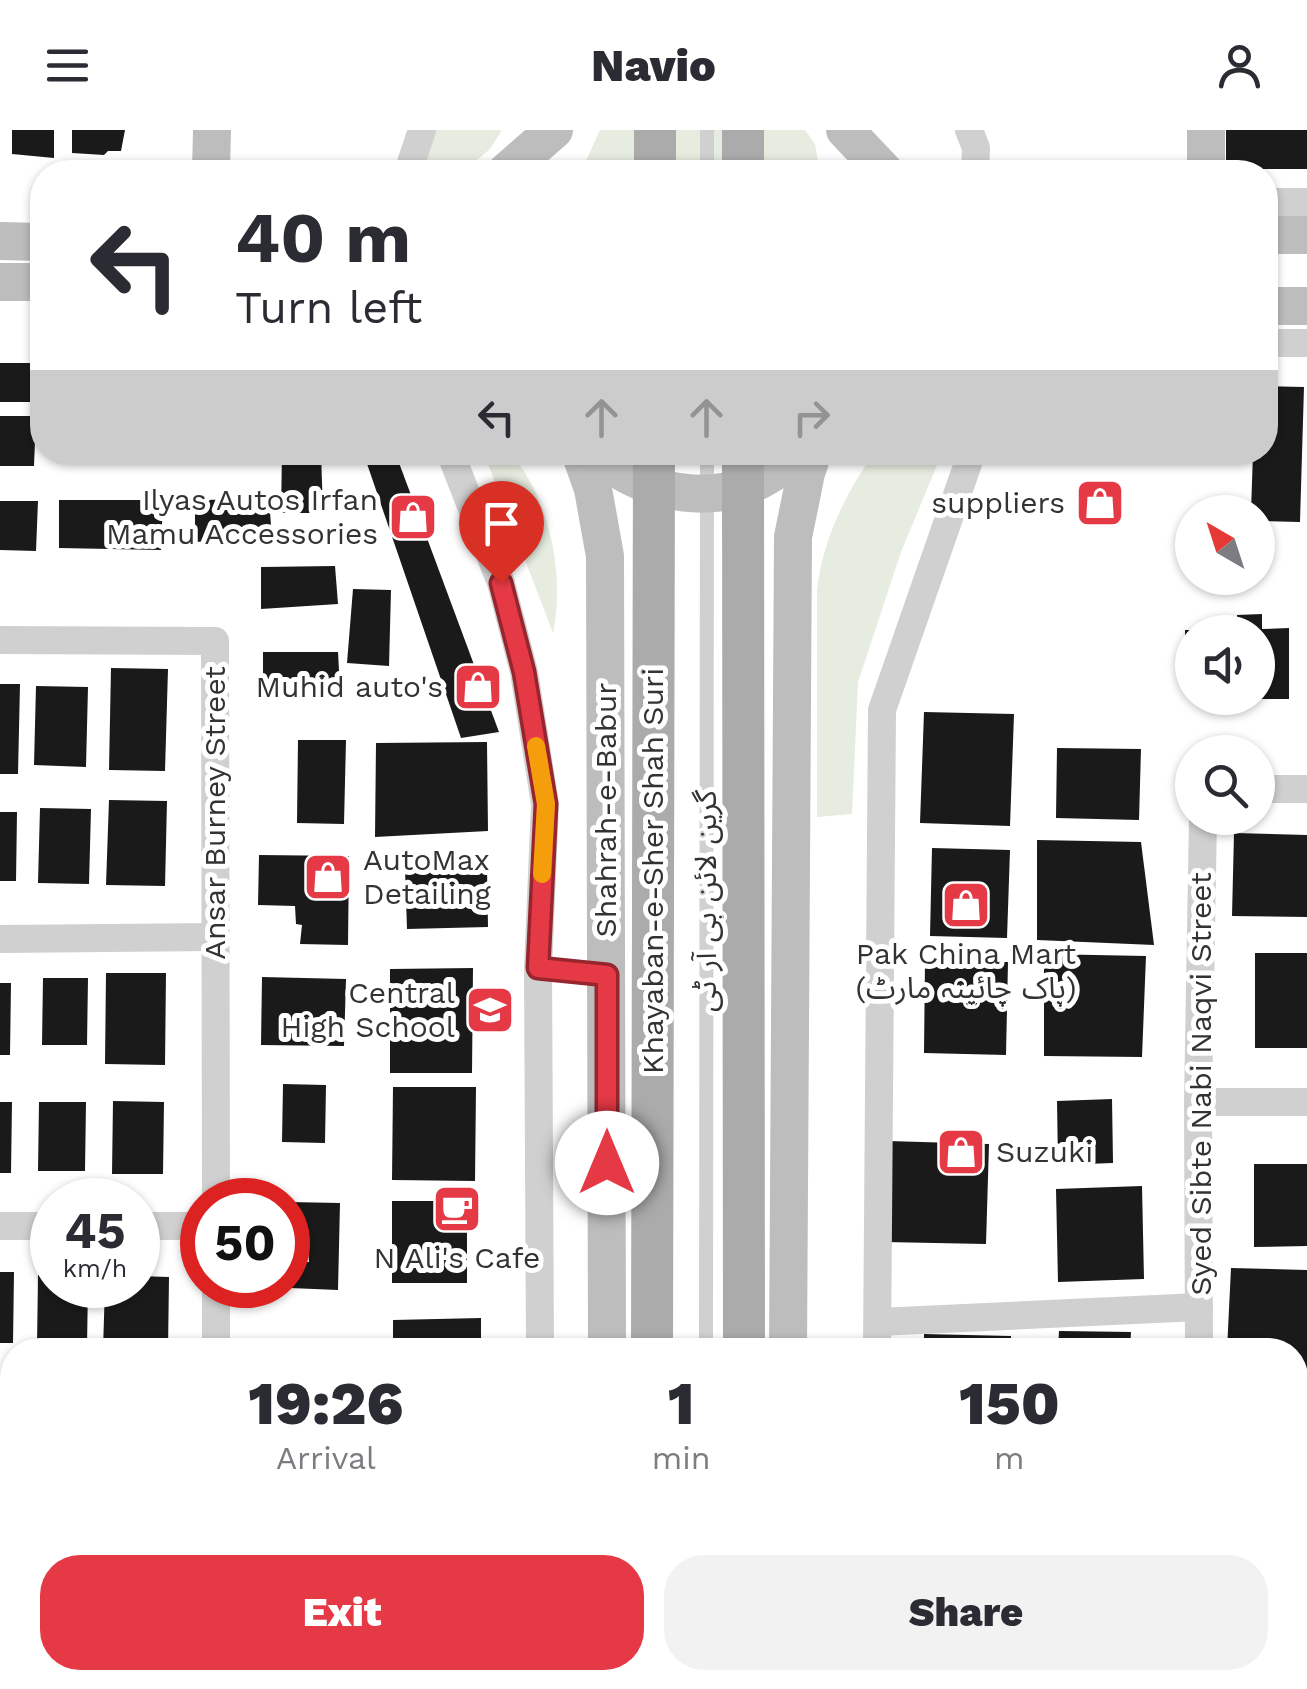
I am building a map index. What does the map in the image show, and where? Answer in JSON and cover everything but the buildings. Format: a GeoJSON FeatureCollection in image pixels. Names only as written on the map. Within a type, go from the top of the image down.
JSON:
{"type":"FeatureCollection","features":[{"type":"Feature","properties":{"kind":"main road"},"geometry":{"type":"LineString","coordinates":[[211,160],[212,130]]}},
{"type":"Feature","properties":{"kind":"main road"},"geometry":{"type":"LineString","coordinates":[[520,160],[554,130]]}},
{"type":"Feature","properties":{"kind":"main road"},"geometry":{"type":"LineString","coordinates":[[554,160],[563,130]]}},
{"type":"Feature","properties":{"kind":"main road"},"geometry":{"type":"LineString","coordinates":[[655,130],[655,160]]}},
{"type":"Feature","properties":{"kind":"main road"},"geometry":{"type":"LineString","coordinates":[[744,130],[744,160]]}},
{"type":"Feature","properties":{"kind":"main road"},"geometry":{"type":"LineString","coordinates":[[834,130],[845,160]]}},
{"type":"Feature","properties":{"kind":"main road"},"geometry":{"type":"LineString","coordinates":[[845,130],[874,160]]}},
{"type":"Feature","properties":{"kind":"main road"},"geometry":{"type":"LineString","coordinates":[[1206,130],[1206,160]]}},
{"type":"Feature","properties":{"kind":"main road"},"geometry":{"type":"LineString","coordinates":[[1278,234],[1307,235]]}},
{"type":"Feature","properties":{"kind":"main road"},"geometry":{"type":"LineString","coordinates":[[0,242],[30,242]]}},
{"type":"Feature","properties":{"kind":"main road"},"geometry":{"type":"LineString","coordinates":[[0,282],[30,282]]}},
{"type":"Feature","properties":{"kind":"main road"},"geometry":{"type":"LineString","coordinates":[[1278,306],[1307,306]]}},
{"type":"Feature","properties":{"kind":"main road","name":"Shahrah-e-Babur"},"geometry":{"type":"LineString","coordinates":[[585,465],[594,490],[604,556],[607,1338]]}},
{"type":"Feature","properties":{"kind":"main road"},"geometry":{"type":"LineString","coordinates":[[614,465],[636,481],[690,494],[746,486],[783,465]]}},
{"type":"Feature","properties":{"kind":"main road","name":"Khayaban-e-Sher Shah Suri"},"geometry":{"type":"LineString","coordinates":[[652,1338],[654,465]]}},
{"type":"Feature","properties":{"kind":"main road"},"geometry":{"type":"LineString","coordinates":[[744,465],[744,1338]]}},
{"type":"Feature","properties":{"kind":"main road"},"geometry":{"type":"LineString","coordinates":[[788,1338],[793,537],[811,465]]}},
{"type":"Feature","properties":{"kind":"street"},"geometry":{"type":"LineString","coordinates":[[412,160],[422,130]]}},
{"type":"Feature","properties":{"kind":"street"},"geometry":{"type":"LineString","coordinates":[[969,130],[976,148],[976,160]]}},
{"type":"Feature","properties":{"kind":"street"},"geometry":{"type":"LineString","coordinates":[[1278,202],[1307,202]]}},
{"type":"Feature","properties":{"kind":"street"},"geometry":{"type":"LineString","coordinates":[[1278,343],[1307,343]]}},
{"type":"Feature","properties":{"kind":"street"},"geometry":{"type":"LineString","coordinates":[[455,465],[501,583],[524,672],[546,804],[538,968],[540,1338]]}},
{"type":"Feature","properties":{"kind":"street"},"geometry":{"type":"LineString","coordinates":[[967,465],[882,710],[878,1336],[1199,1307]]}},
{"type":"Feature","properties":{"kind":"street","name":"Ansar Burney Street"},"geometry":{"type":"LineString","coordinates":[[0,640],[215,641],[216,1178]]}},
{"type":"Feature","properties":{"kind":"street"},"geometry":{"type":"LineString","coordinates":[[1275,789],[1307,789]]}},
{"type":"Feature","properties":{"kind":"street","name":"Syed Sibte Nabi Naqvi Street"},"geometry":{"type":"LineString","coordinates":[[1199,1338],[1203,835]]}},
{"type":"Feature","properties":{"kind":"street"},"geometry":{"type":"LineString","coordinates":[[0,940],[215,937]]}},
{"type":"Feature","properties":{"kind":"street"},"geometry":{"type":"LineString","coordinates":[[1198,1102],[1307,1102]]}},
{"type":"Feature","properties":{"kind":"street"},"geometry":{"type":"LineString","coordinates":[[0,1226],[30,1226]]}},
{"type":"Feature","properties":{"kind":"street"},"geometry":{"type":"LineString","coordinates":[[216,1308],[216,1338]]}},
{"type":"Feature","properties":{"kind":"lane"},"geometry":{"type":"LineString","coordinates":[[707,130],[707,160]]}},
{"type":"Feature","properties":{"kind":"lane","name":"گرین لائن بی آر ٹی"},"geometry":{"type":"LineString","coordinates":[[706,465],[706,1338]]}},
{"type":"Feature","properties":{"kind":"lane"},"geometry":{"type":"LineString","coordinates":[[538,968],[607,975]]}},
{"type":"Feature","properties":{"kind":"shaded area"},"geometry":{"type":"Polygon","coordinates":[[[433,130],[502,130],[490,149],[477,160],[421,160],[433,130]]]}},
{"type":"Feature","properties":{"kind":"shaded area"},"geometry":{"type":"Polygon","coordinates":[[[600,130],[805,130],[815,144],[818,160],[586,160],[600,130]]]}},
{"type":"Feature","properties":{"kind":"shaded area"},"geometry":{"type":"Polygon","coordinates":[[[489,465],[519,465],[544,514],[557,587],[553,633],[489,465]]]}},
{"type":"Feature","properties":{"kind":"shaded area"},"geometry":{"type":"Polygon","coordinates":[[[866,465],[937,465],[901,552],[858,682],[852,814],[817,817],[817,590],[824,554],[866,465]]]}},
{"type":"Feature","properties":{"kind":"slow traffic"},"geometry":{"type":"LineString","coordinates":[[536,746],[546,804],[542,874]]}},
{"type":"Feature","properties":{"kind":"place","name":"suppliers"},"geometry":{"type":"Point","coordinates":[1100,503]}},
{"type":"Feature","properties":{"kind":"place","name":"Ilyas Autos Irfan Mamu Accessories"},"geometry":{"type":"Point","coordinates":[413,517]}},
{"type":"Feature","properties":{"kind":"place","name":"Muhid auto's"},"geometry":{"type":"Point","coordinates":[478,687]}},
{"type":"Feature","properties":{"kind":"place","name":"AutoMax Detailing"},"geometry":{"type":"Point","coordinates":[328,877]}},
{"type":"Feature","properties":{"kind":"place","name":"Pak China Mart (پاک چائینہ مارٹ)"},"geometry":{"type":"Point","coordinates":[966,905]}},
{"type":"Feature","properties":{"kind":"place","name":"Central High School"},"geometry":{"type":"Point","coordinates":[490,1010]}},
{"type":"Feature","properties":{"kind":"place","name":"Suzuki"},"geometry":{"type":"Point","coordinates":[961,1152]}},
{"type":"Feature","properties":{"kind":"place","name":"N Ali's Cafe"},"geometry":{"type":"Point","coordinates":[457,1209]}},
{"type":"Feature","properties":{"kind":"route"},"geometry":{"type":"LineString","coordinates":[[501,583],[524,672],[546,804],[538,968],[607,975],[607,1163]]}}]}
